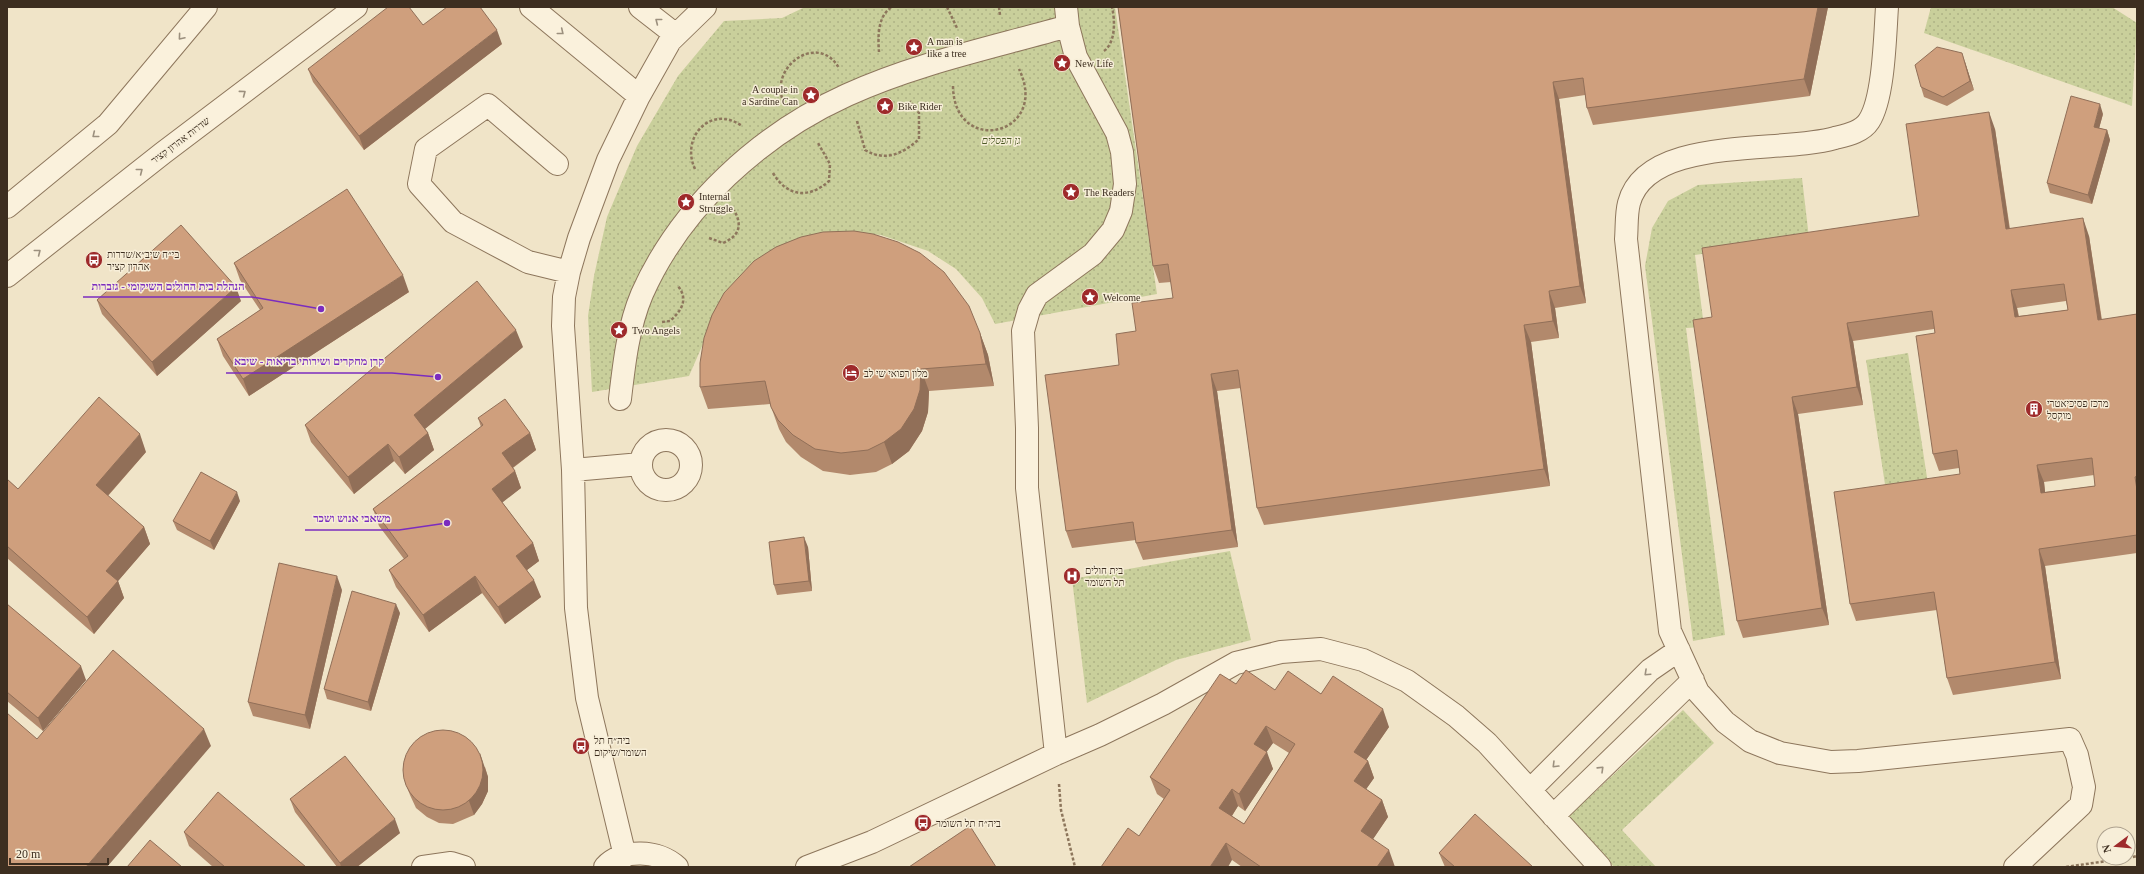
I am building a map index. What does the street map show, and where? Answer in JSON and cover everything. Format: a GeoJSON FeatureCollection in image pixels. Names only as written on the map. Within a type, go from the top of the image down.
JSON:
{"type":"FeatureCollection","features":[{"type":"Feature","properties":{"kind":"street"},"geometry":{"type":"LineString","coordinates":[[7,206],[108,124],[206,7]]}},
{"type":"Feature","properties":{"kind":"street","name":"שדרות אהרון קציר"},"geometry":{"type":"LineString","coordinates":[[7,276],[163,153],[356,7]]}},
{"type":"Feature","properties":{"kind":"street"},"geometry":{"type":"LineString","coordinates":[[531,7],[639,96]]}},
{"type":"Feature","properties":{"kind":"street"},"geometry":{"type":"LineString","coordinates":[[640,7],[676,35]]}},
{"type":"Feature","properties":{"kind":"street"},"geometry":{"type":"LineString","coordinates":[[624,856],[587,698],[576,608],[573,470],[563,326],[564,297],[569,272],[579,238],[608,160],[639,96],[670,41],[705,7]]}},
{"type":"Feature","properties":{"kind":"street"},"geometry":{"type":"LineString","coordinates":[[1887,7],[1885,42],[1878,98],[1869,121],[1857,132],[1826,141],[1686,155],[1659,166],[1642,178],[1629,203],[1626,239],[1670,631],[1698,692],[1725,722],[1750,741],[1780,753],[1830,762],[1884,759],[2070,739],[2077,755],[2084,787],[2081,805],[2015,867]]}},
{"type":"Feature","properties":{"kind":"street"},"geometry":{"type":"LineString","coordinates":[[620,399],[629,334],[642,295],[661,258],[687,221],[713,190],[746,160],[775,137],[814,112],[848,95],[919,68],[1067,17],[1076,57],[1117,133],[1122,152],[1125,184],[1121,211],[1113,230],[1093,254],[1036,295],[1029,310],[1023,331],[1028,428],[1027,488],[1056,754]]}},
{"type":"Feature","properties":{"kind":"street"},"geometry":{"type":"LineString","coordinates":[[557,164],[488,105],[426,149],[419,184],[452,222],[528,262],[569,272]]}},
{"type":"Feature","properties":{"kind":"street"},"geometry":{"type":"LineString","coordinates":[[573,470],[641,464]]}},
{"type":"Feature","properties":{"kind":"street"},"geometry":{"type":"LineString","coordinates":[[807,867],[872,842],[1056,754],[1100,735],[1163,704],[1236,663],[1281,652],[1321,649],[1363,660],[1407,680],[1456,716],[1487,743],[1600,867]]}},
{"type":"Feature","properties":{"kind":"street"},"geometry":{"type":"LineString","coordinates":[[1530,790],[1650,670],[1679,650]]}},
{"type":"Feature","properties":{"kind":"street"},"geometry":{"type":"LineString","coordinates":[[1553,816],[1693,680]]}},
{"type":"Feature","properties":{"kind":"street"},"geometry":{"type":"LineString","coordinates":[[604,867],[624,856],[644,853],[655,855],[677,867]]}},
{"type":"Feature","properties":{"kind":"street"},"geometry":{"type":"LineString","coordinates":[[423,867],[452,863],[464,867]]}},
{"type":"Feature","properties":{"kind":"path"},"geometry":{"type":"LineString","coordinates":[[1082,69],[1108,49],[1113,34],[1115,18],[1112,7]]}},
{"type":"Feature","properties":{"kind":"path"},"geometry":{"type":"LineString","coordinates":[[1056,754],[1062,810],[1075,867]]}},
{"type":"Feature","properties":{"kind":"path"},"geometry":{"type":"LineString","coordinates":[[2066,867],[2096,863]]}},
{"type":"Feature","properties":{"kind":"green space","name":"גן הפסלים"},"geometry":{"type":"Polygon","coordinates":[[[805,7],[1115,7],[1157,294],[995,324],[982,298],[956,269],[928,251],[881,235],[848,232],[710,328],[689,376],[592,392],[588,316],[594,276],[607,217],[637,146],[678,76],[724,21],[782,18],[805,7]]]}},
{"type":"Feature","properties":{"kind":"green space"},"geometry":{"type":"Polygon","coordinates":[[[1931,7],[2112,7],[2137,23],[2132,106],[1924,33],[1931,7]]]}},
{"type":"Feature","properties":{"kind":"green space"},"geometry":{"type":"Polygon","coordinates":[[[1802,178],[1809,238],[1695,255],[1704,327],[1686,328],[1725,635],[1693,641],[1645,266],[1652,228],[1668,201],[1698,185],[1802,178]]]}},
{"type":"Feature","properties":{"kind":"green space"},"geometry":{"type":"Polygon","coordinates":[[[1908,353],[1928,484],[1886,491],[1866,360],[1908,353]]]}},
{"type":"Feature","properties":{"kind":"green space"},"geometry":{"type":"Polygon","coordinates":[[[1230,551],[1251,640],[1176,660],[1087,703],[1072,579],[1230,551]]]}},
{"type":"Feature","properties":{"kind":"green space"},"geometry":{"type":"Polygon","coordinates":[[[1683,710],[1714,743],[1622,830],[1656,867],[1614,867],[1568,817],[1683,710]]]}},
{"type":"Feature","properties":{"kind":"building"},"geometry":{"type":"Polygon","coordinates":[[[388,7],[409,7],[423,25],[447,7],[480,7],[497,30],[359,136],[308,69],[388,7]]]}},
{"type":"Feature","properties":{"kind":"building"},"geometry":{"type":"Polygon","coordinates":[[[1118,7],[1818,7],[1804,79],[1587,108],[1583,78],[1553,82],[1580,286],[1549,291],[1553,321],[1524,325],[1544,469],[1257,508],[1238,370],[1211,374],[1232,530],[1136,543],[1133,522],[1066,531],[1045,375],[1119,365],[1116,334],[1136,331],[1132,303],[1173,298],[1168,264],[1153,266],[1118,7]]]}},
{"type":"Feature","properties":{"kind":"building"},"geometry":{"type":"Polygon","coordinates":[[[1937,47],[1962,53],[1970,81],[1943,97],[1921,87],[1915,65],[1937,47]]]}},
{"type":"Feature","properties":{"kind":"building"},"geometry":{"type":"Polygon","coordinates":[[[2071,96],[2100,104],[2094,127],[2107,130],[2088,195],[2047,183],[2071,96]]]}},
{"type":"Feature","properties":{"kind":"building","name":"מרכז פסיכיאטרי מוקסל"},"geometry":{"type":"Polygon","coordinates":[[[1989,112],[2006,229],[2083,218],[2098,320],[2137,314],[2137,476],[2135,477],[2137,490],[2137,535],[2039,549],[2055,662],[1947,678],[1934,592],[1850,604],[1834,492],[1960,474],[1957,450],[1933,454],[1916,336],[1935,333],[1932,311],[1847,323],[1857,387],[1792,397],[1822,608],[1737,621],[1693,320],[1712,317],[1702,248],[1919,216],[1906,124],[1989,112]],[[2064,284],[2011,290],[2015,317],[2068,310],[2064,284]],[[2092,458],[2037,465],[2041,493],[2095,486],[2092,458]]]}},
{"type":"Feature","properties":{"kind":"building"},"geometry":{"type":"Polygon","coordinates":[[[347,189],[403,275],[243,379],[217,339],[263,308],[234,263],[347,189]]]}},
{"type":"Feature","properties":{"kind":"building"},"geometry":{"type":"Polygon","coordinates":[[[181,225],[236,287],[152,362],[97,300],[181,225]]]}},
{"type":"Feature","properties":{"kind":"building","name":"מלון רפואי שי לב"},"geometry":{"type":"Polygon","coordinates":[[[854,231],[873,234],[898,242],[920,253],[944,272],[969,306],[980,333],[986,364],[921,369],[920,390],[914,409],[901,429],[884,442],[868,450],[841,453],[815,449],[793,435],[778,420],[771,407],[765,381],[700,387],[700,363],[704,338],[712,315],[724,293],[754,261],[776,247],[801,237],[823,232],[854,231]]]}},
{"type":"Feature","properties":{"kind":"building"},"geometry":{"type":"Polygon","coordinates":[[[477,281],[516,330],[414,415],[428,433],[399,457],[388,444],[348,477],[305,425],[477,281]]]}},
{"type":"Feature","properties":{"kind":"building"},"geometry":{"type":"Polygon","coordinates":[[[99,397],[140,434],[96,485],[144,527],[106,571],[118,581],[87,617],[7,546],[7,479],[18,489],[99,397]]]}},
{"type":"Feature","properties":{"kind":"building"},"geometry":{"type":"Polygon","coordinates":[[[505,399],[530,433],[502,453],[515,471],[492,489],[533,543],[516,556],[534,580],[498,607],[475,576],[423,615],[389,570],[408,556],[373,509],[483,425],[478,418],[505,399]]]}},
{"type":"Feature","properties":{"kind":"building"},"geometry":{"type":"Polygon","coordinates":[[[201,472],[237,492],[210,541],[173,521],[201,472]]]}},
{"type":"Feature","properties":{"kind":"building"},"geometry":{"type":"Polygon","coordinates":[[[804,537],[809,581],[774,585],[769,542],[804,537]]]}},
{"type":"Feature","properties":{"kind":"building"},"geometry":{"type":"Polygon","coordinates":[[[279,563],[337,576],[305,715],[248,702],[279,563]]]}},
{"type":"Feature","properties":{"kind":"building"},"geometry":{"type":"Polygon","coordinates":[[[352,591],[396,604],[368,702],[324,689],[352,591]]]}},
{"type":"Feature","properties":{"kind":"building"},"geometry":{"type":"Polygon","coordinates":[[[7,604],[81,666],[38,718],[7,692],[7,604]]]}},
{"type":"Feature","properties":{"kind":"building"},"geometry":{"type":"Polygon","coordinates":[[[113,650],[204,729],[86,867],[7,867],[7,713],[37,739],[113,650]]]}},
{"type":"Feature","properties":{"kind":"building"},"geometry":{"type":"Polygon","coordinates":[[[1246,670],[1275,690],[1288,671],[1321,694],[1333,676],[1383,709],[1354,752],[1368,761],[1354,781],[1382,800],[1361,831],[1389,850],[1377,867],[1261,867],[1226,843],[1210,867],[1101,867],[1128,828],[1139,836],[1170,790],[1150,777],[1220,674],[1236,684],[1246,670]],[[1266,726],[1254,744],[1267,752],[1239,794],[1232,789],[1219,808],[1244,824],[1295,744],[1266,726]]]}},
{"type":"Feature","properties":{"kind":"building"},"geometry":{"type":"Polygon","coordinates":[[[443,730],[458,733],[471,742],[480,755],[483,770],[480,785],[471,798],[458,807],[443,810],[428,807],[415,798],[406,785],[403,770],[406,755],[415,742],[428,733],[443,730]]]}},
{"type":"Feature","properties":{"kind":"building"},"geometry":{"type":"Polygon","coordinates":[[[345,756],[395,819],[340,863],[290,799],[345,756]]]}},
{"type":"Feature","properties":{"kind":"building"},"geometry":{"type":"Polygon","coordinates":[[[218,792],[306,867],[225,867],[184,832],[218,792]]]}},
{"type":"Feature","properties":{"kind":"building"},"geometry":{"type":"Polygon","coordinates":[[[1475,814],[1533,867],[1455,867],[1439,853],[1475,814]]]}},
{"type":"Feature","properties":{"kind":"building"},"geometry":{"type":"Polygon","coordinates":[[[970,826],[996,867],[909,867],[970,826]]]}},
{"type":"Feature","properties":{"kind":"building"},"geometry":{"type":"Polygon","coordinates":[[[150,840],[182,867],[127,867],[150,840]]]}},
{"type":"Feature","properties":{"kind":"place","name":"A man is like a tree"},"geometry":{"type":"Point","coordinates":[914,47]}},
{"type":"Feature","properties":{"kind":"place","name":"New Life"},"geometry":{"type":"Point","coordinates":[1062,63]}},
{"type":"Feature","properties":{"kind":"place","name":"A couple in a Sardine Can"},"geometry":{"type":"Point","coordinates":[811,95]}},
{"type":"Feature","properties":{"kind":"place","name":"Bike Rider"},"geometry":{"type":"Point","coordinates":[885,106]}},
{"type":"Feature","properties":{"kind":"place","name":"The Readers"},"geometry":{"type":"Point","coordinates":[1071,192]}},
{"type":"Feature","properties":{"kind":"place","name":"Internal Struggle"},"geometry":{"type":"Point","coordinates":[686,202]}},
{"type":"Feature","properties":{"kind":"place","name":"בי״ח שיב״א/שדרות אהרון קציר"},"geometry":{"type":"Point","coordinates":[94,260]}},
{"type":"Feature","properties":{"kind":"place","name":"Welcome"},"geometry":{"type":"Point","coordinates":[1090,297]}},
{"type":"Feature","properties":{"kind":"place","name":"הנהלת בית החולים השיקומי - גזברות"},"geometry":{"type":"Point","coordinates":[321,309]}},
{"type":"Feature","properties":{"kind":"place","name":"Two Angels"},"geometry":{"type":"Point","coordinates":[619,330]}},
{"type":"Feature","properties":{"kind":"place","name":"מלון רפואי שי לב"},"geometry":{"type":"Point","coordinates":[851,373]}},
{"type":"Feature","properties":{"kind":"place","name":"קרן מחקרים ושירותי בריאות - שיבא"},"geometry":{"type":"Point","coordinates":[438,377]}},
{"type":"Feature","properties":{"kind":"place","name":"מרכז פסיכיאטרי מוקסל"},"geometry":{"type":"Point","coordinates":[2034,409]}},
{"type":"Feature","properties":{"kind":"place","name":"משאבי אנוש ושכר"},"geometry":{"type":"Point","coordinates":[447,523]}},
{"type":"Feature","properties":{"kind":"place","name":"בית חולים תל השומר"},"geometry":{"type":"Point","coordinates":[1072,576]}},
{"type":"Feature","properties":{"kind":"place","name":"ביה״ח תל השומר/שיקום"},"geometry":{"type":"Point","coordinates":[581,746]}},
{"type":"Feature","properties":{"kind":"place","name":"ביה״ח תל השומר"},"geometry":{"type":"Point","coordinates":[923,823]}}]}
